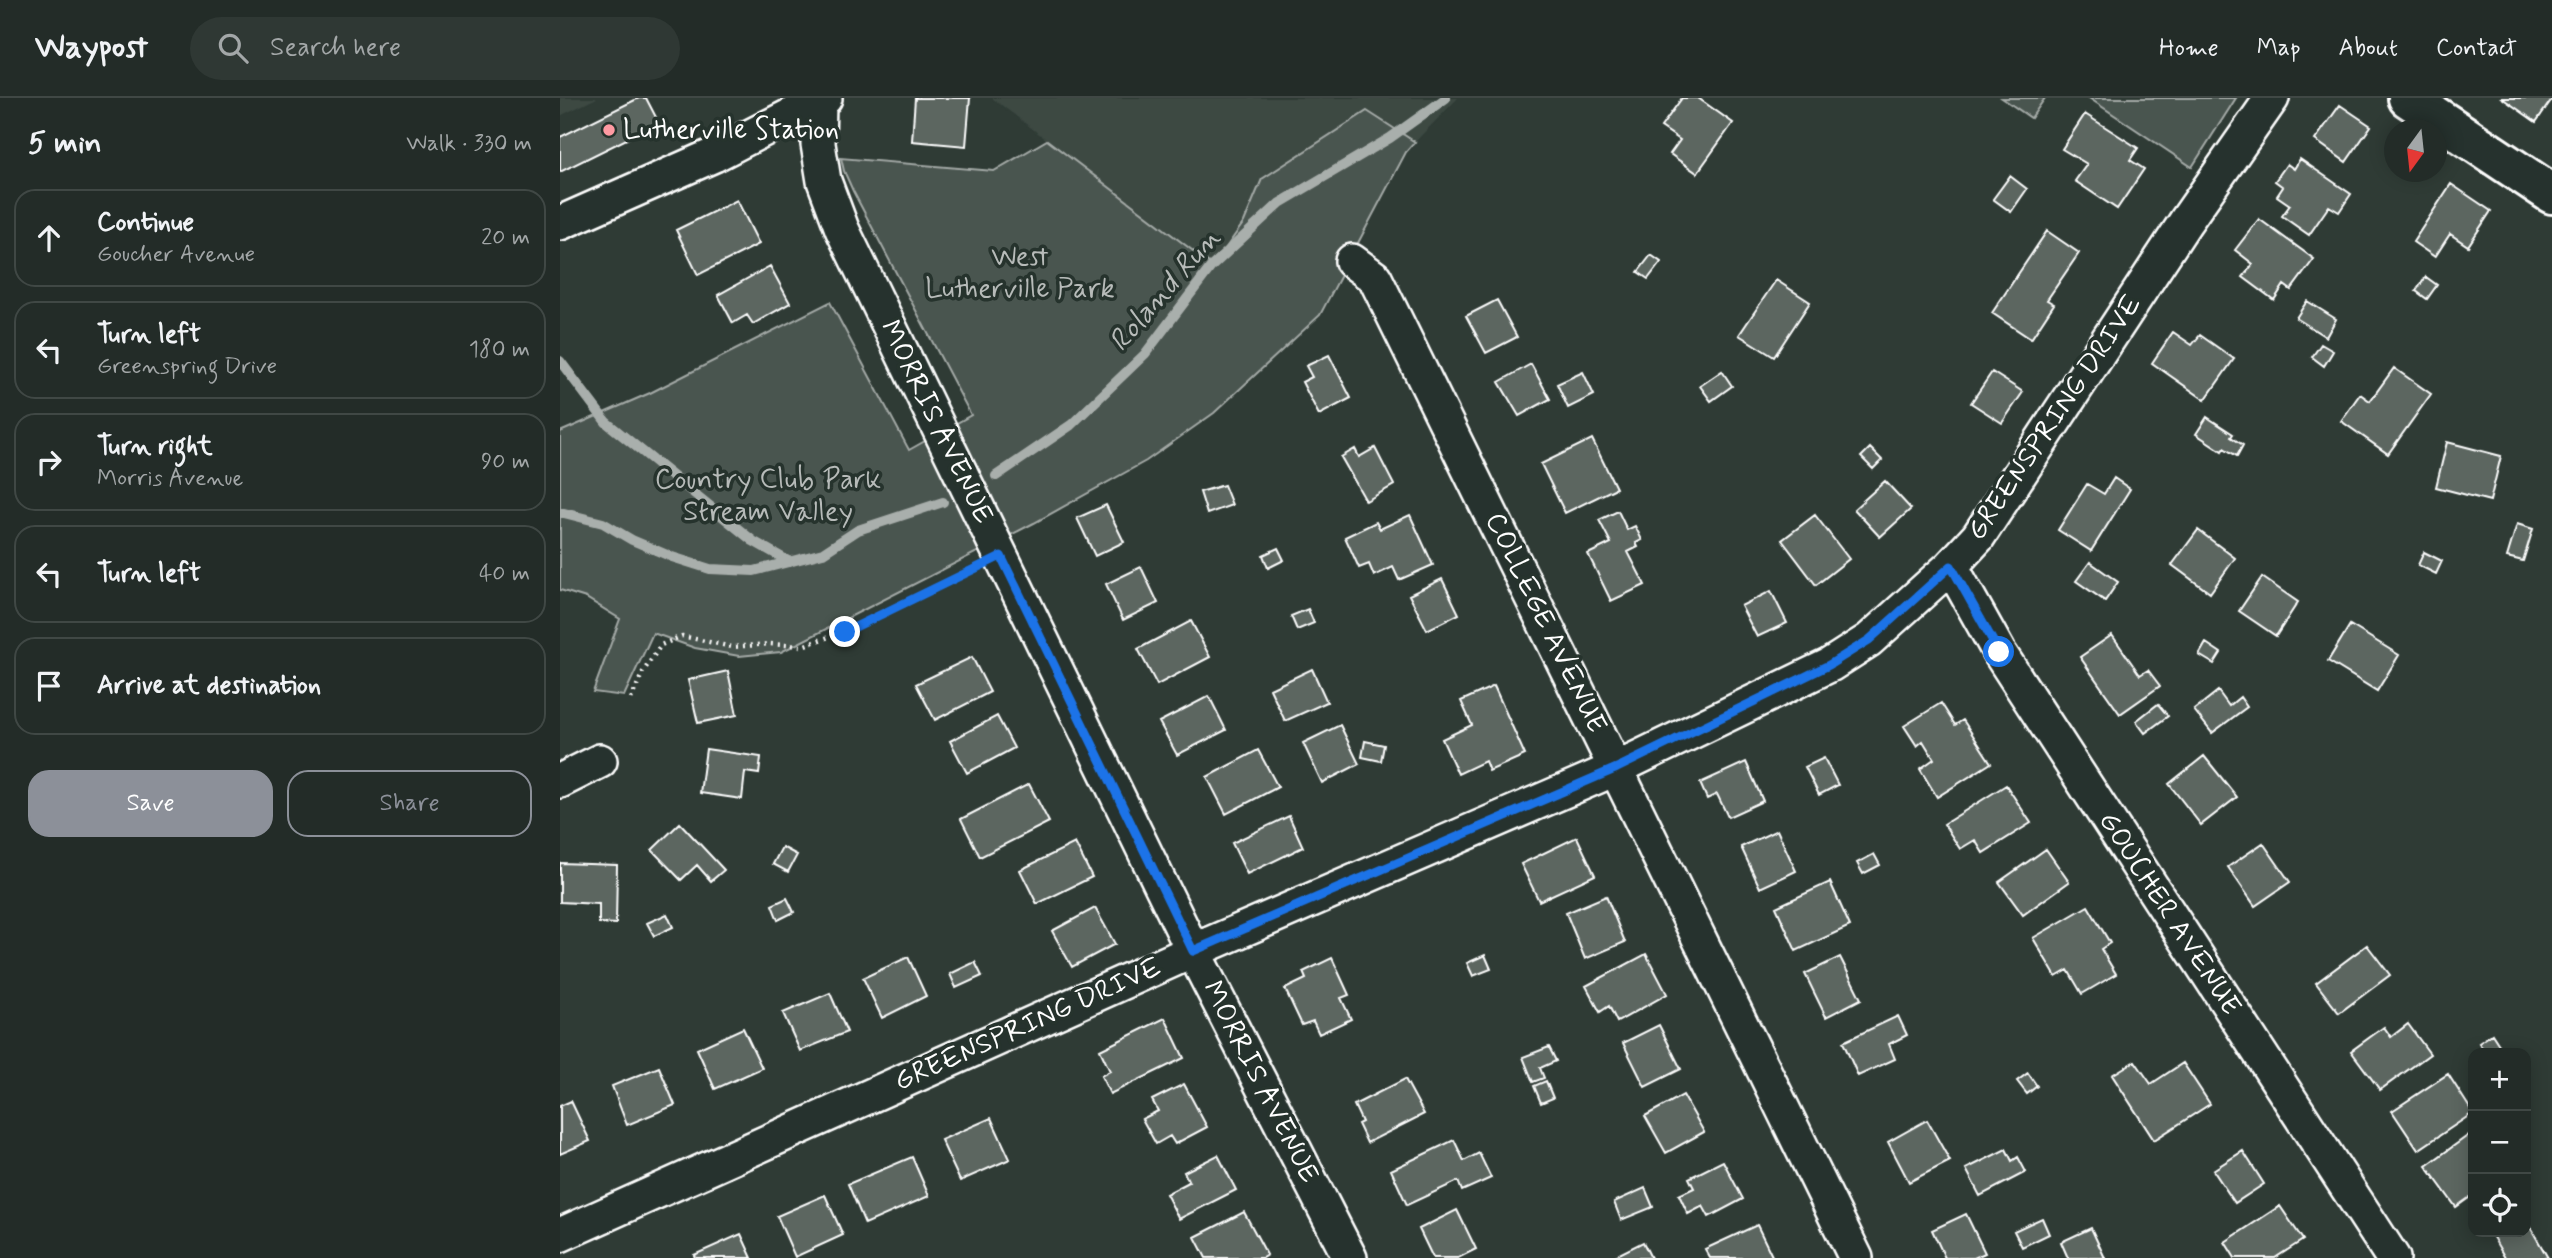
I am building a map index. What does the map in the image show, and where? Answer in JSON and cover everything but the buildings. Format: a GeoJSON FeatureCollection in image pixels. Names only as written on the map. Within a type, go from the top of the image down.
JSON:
{"type":"FeatureCollection","features":[{"type":"Feature","properties":{"kind":"main road"},"geometry":{"type":"LineString","coordinates":[[2428,103],[2552,194]]}},
{"type":"Feature","properties":{"kind":"street","name":"GREENSPRING DRIVE"},"geometry":{"type":"LineString","coordinates":[[560,1235],[1193,951],[1617,768],[1829,665],[1869,640],[1951,566],[1978,537],[2186,221],[2272,98]]}},
{"type":"Feature","properties":{"kind":"street"},"geometry":{"type":"LineString","coordinates":[[560,223],[714,155],[822,100]]}},
{"type":"Feature","properties":{"kind":"street","name":"MORRIS AVENUE"},"geometry":{"type":"LineString","coordinates":[[822,100],[818,144],[824,181],[842,229],[1193,951],[1350,1258]]}},
{"type":"Feature","properties":{"kind":"street","name":"COLLEGE AVENUE"},"geometry":{"type":"LineString","coordinates":[[1352,261],[1375,278],[1856,1258]]}},
{"type":"Feature","properties":{"kind":"street","name":"GOUCHER AVENUE"},"geometry":{"type":"LineString","coordinates":[[1951,566],[1999,652],[2393,1258]]}},
{"type":"Feature","properties":{"kind":"street"},"geometry":{"type":"LineString","coordinates":[[560,780],[600,761]]}},
{"type":"Feature","properties":{"kind":"path"},"geometry":{"type":"LineString","coordinates":[[631,699],[643,672],[661,645],[682,636],[732,647],[769,644],[802,646],[845,632],[1001,556]]}},
{"type":"Feature","properties":{"kind":"shaded area"},"geometry":{"type":"Polygon","coordinates":[[[560,98],[597,98],[560,116],[560,98]]]}},
{"type":"Feature","properties":{"kind":"shaded area"},"geometry":{"type":"Polygon","coordinates":[[[992,98],[1458,98],[1415,142],[1367,111],[1262,179],[1244,222],[1213,266],[992,98]]]}},
{"type":"Feature","properties":{"kind":"green space"},"geometry":{"type":"Polygon","coordinates":[[[2002,98],[2045,98],[2031,118],[2002,98]]]}},
{"type":"Feature","properties":{"kind":"green space"},"geometry":{"type":"Polygon","coordinates":[[[2089,98],[2236,98],[2192,167],[2089,98]]]}},
{"type":"Feature","properties":{"kind":"green space","name":"Country Club Park Stream Valley"},"geometry":{"type":"Polygon","coordinates":[[[1367,111],[1415,142],[1406,152],[1320,315],[1214,413],[1146,461],[1034,523],[781,652],[739,656],[695,648],[653,633],[624,696],[593,692],[620,619],[586,598],[560,590],[560,432],[650,393],[830,302],[909,450],[971,415],[853,191],[841,158],[994,171],[1047,140],[1213,266],[1244,222],[1262,179],[1367,111]]]}},
{"type":"Feature","properties":{"kind":"waterway","name":"Roland Run"},"geometry":{"type":"LineString","coordinates":[[996,476],[1071,425],[1145,354],[1211,267],[1280,203],[1390,138],[1446,98]]}},
{"type":"Feature","properties":{"kind":"waterway"},"geometry":{"type":"LineString","coordinates":[[560,361],[606,422],[753,541],[790,562]]}},
{"type":"Feature","properties":{"kind":"waterway","name":"Roland Run"},"geometry":{"type":"LineString","coordinates":[[560,513],[603,523],[632,540],[710,569],[754,571],[823,553],[858,530],[943,502]]}},
{"type":"Feature","properties":{"kind":"place","name":"Lutherville Station"},"geometry":{"type":"Point","coordinates":[609,130]}},
{"type":"Feature","properties":{"kind":"route"},"geometry":{"type":"LineString","coordinates":[[845,632],[1001,556],[1193,951],[1617,768],[1829,665],[1869,640],[1951,566],[1999,652]]}},
{"type":"Feature","properties":{"kind":"park label","name":"West Lutherville Park"},"geometry":{"type":"Point","coordinates":[1020,273]}}]}
